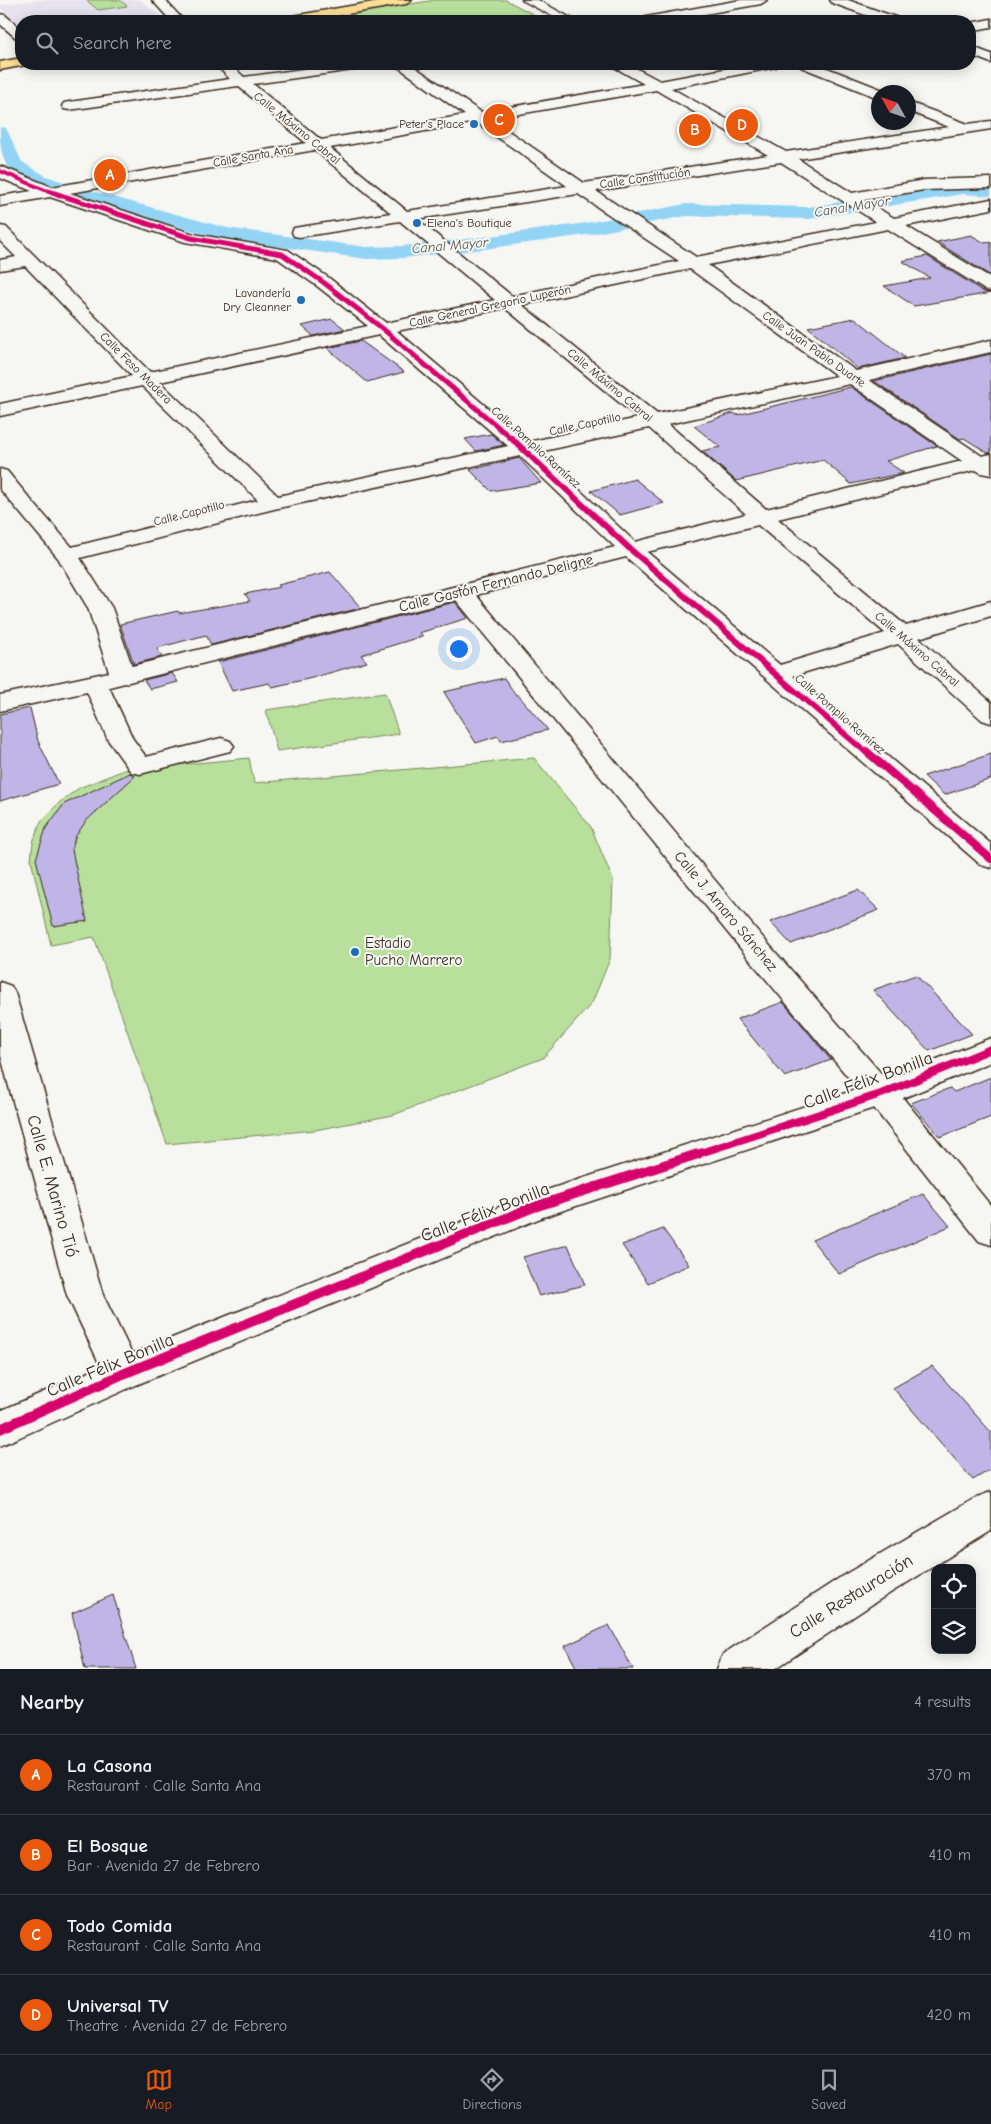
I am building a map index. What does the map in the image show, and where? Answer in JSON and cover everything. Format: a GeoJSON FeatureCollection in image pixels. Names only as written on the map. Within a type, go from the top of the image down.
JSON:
{"type":"FeatureCollection","features":[{"type":"Feature","properties":{"kind":"main road"},"geometry":{"type":"LineString","coordinates":[[347,15],[406,0]]}},
{"type":"Feature","properties":{"kind":"main road"},"geometry":{"type":"LineString","coordinates":[[313,5],[330,15]]}},
{"type":"Feature","properties":{"kind":"main road"},"geometry":{"type":"LineString","coordinates":[[0,66],[15,63]]}},
{"type":"Feature","properties":{"kind":"street"},"geometry":{"type":"LineString","coordinates":[[158,0],[172,15]]}},
{"type":"Feature","properties":{"kind":"street"},"geometry":{"type":"LineString","coordinates":[[528,0],[558,15]]}},
{"type":"Feature","properties":{"kind":"street"},"geometry":{"type":"LineString","coordinates":[[679,15],[761,0]]}},
{"type":"Feature","properties":{"kind":"street"},"geometry":{"type":"LineString","coordinates":[[836,0],[877,15]]}},
{"type":"Feature","properties":{"kind":"street"},"geometry":{"type":"LineString","coordinates":[[657,4],[684,14]]}},
{"type":"Feature","properties":{"kind":"street"},"geometry":{"type":"LineString","coordinates":[[0,18],[15,30]]}},
{"type":"Feature","properties":{"kind":"street"},"geometry":{"type":"LineString","coordinates":[[976,26],[991,23]]}},
{"type":"Feature","properties":{"kind":"street"},"geometry":{"type":"LineString","coordinates":[[976,53],[991,59]]}},
{"type":"Feature","properties":{"kind":"street","name":"Calle Máximo Cabral"},"geometry":{"type":"LineString","coordinates":[[228,70],[653,421],[761,516],[903,636],[990,714]]}},
{"type":"Feature","properties":{"kind":"street"},"geometry":{"type":"LineString","coordinates":[[69,106],[322,70]]}},
{"type":"Feature","properties":{"kind":"street"},"geometry":{"type":"LineString","coordinates":[[410,70],[579,187]]}},
{"type":"Feature","properties":{"kind":"street"},"geometry":{"type":"LineString","coordinates":[[629,70],[785,158],[991,286]]}},
{"type":"Feature","properties":{"kind":"street","name":"Calle Santa Ana"},"geometry":{"type":"LineString","coordinates":[[0,201],[740,70]]}},
{"type":"Feature","properties":{"kind":"street"},"geometry":{"type":"LineString","coordinates":[[821,70],[871,90]]}},
{"type":"Feature","properties":{"kind":"street"},"geometry":{"type":"LineString","coordinates":[[916,109],[991,140]]}},
{"type":"Feature","properties":{"kind":"street","name":"Calle Constitución"},"geometry":{"type":"LineString","coordinates":[[300,232],[579,187],[785,158],[991,124]]}},
{"type":"Feature","properties":{"kind":"street","name":"Calle Pomplio Ramírez"},"geometry":{"type":"LineString","coordinates":[[0,171],[54,192],[191,238],[282,254],[323,282],[383,329],[524,449],[630,549],[991,859]]}},
{"type":"Feature","properties":{"kind":"street"},"geometry":{"type":"LineString","coordinates":[[852,199],[924,185],[991,183]]}},
{"type":"Feature","properties":{"kind":"street","name":"Calle Juan Pablo Duarte"},"geometry":{"type":"LineString","coordinates":[[579,187],[693,263],[853,378],[987,465]]}},
{"type":"Feature","properties":{"kind":"street","name":"Calle General Gregorio Luperón"},"geometry":{"type":"LineString","coordinates":[[0,410],[693,263],[885,220],[991,204]]}},
{"type":"Feature","properties":{"kind":"street","name":"Calle Feso Madera"},"geometry":{"type":"LineString","coordinates":[[0,231],[147,380],[273,503]]}},
{"type":"Feature","properties":{"kind":"street"},"geometry":{"type":"LineString","coordinates":[[0,265],[30,260]]}},
{"type":"Feature","properties":{"kind":"street","name":"Calle Capotillo"},"geometry":{"type":"LineString","coordinates":[[67,555],[273,503],[853,378],[991,346]]}},
{"type":"Feature","properties":{"kind":"street","name":"Calle Gastón Fernando Deligne"},"geometry":{"type":"LineString","coordinates":[[0,703],[95,683],[761,516],[987,465]]}},
{"type":"Feature","properties":{"kind":"street"},"geometry":{"type":"LineString","coordinates":[[0,476],[67,555],[100,608],[123,676]]}},
{"type":"Feature","properties":{"kind":"street"},"geometry":{"type":"LineString","coordinates":[[0,510],[23,505]]}},
{"type":"Feature","properties":{"kind":"street","name":"Calle J. Amaro Sánchez"},"geometry":{"type":"LineString","coordinates":[[461,592],[760,953],[881,1094],[991,1231]]}},
{"type":"Feature","properties":{"kind":"street"},"geometry":{"type":"LineString","coordinates":[[775,674],[991,608]]}},
{"type":"Feature","properties":{"kind":"street"},"geometry":{"type":"LineString","coordinates":[[95,683],[121,740],[140,766],[221,746]]}},
{"type":"Feature","properties":{"kind":"street","name":"Calle E. Marino Tió"},"geometry":{"type":"LineString","coordinates":[[0,993],[85,1294],[123,1374]]}},
{"type":"Feature","properties":{"kind":"street","name":"Calle Félix Bonilla"},"geometry":{"type":"LineString","coordinates":[[0,1429],[123,1374],[530,1208],[881,1094],[991,1050]]}},
{"type":"Feature","properties":{"kind":"street","name":"Calle Restauración"},"geometry":{"type":"LineString","coordinates":[[738,1669],[860,1589],[991,1510]]}},
{"type":"Feature","properties":{"kind":"shaded area"},"geometry":{"type":"Polygon","coordinates":[[[37,0],[140,0],[159,15],[15,15],[15,22],[0,8],[0,5],[37,0]]]}},
{"type":"Feature","properties":{"kind":"green space"},"geometry":{"type":"Polygon","coordinates":[[[86,0],[120,0],[127,6],[98,10],[86,0]]]}},
{"type":"Feature","properties":{"kind":"green space"},"geometry":{"type":"Polygon","coordinates":[[[435,0],[506,0],[535,15],[343,15],[435,0]]]}},
{"type":"Feature","properties":{"kind":"green space"},"geometry":{"type":"Polygon","coordinates":[[[385,693],[399,734],[277,751],[266,710],[385,693]]]}},
{"type":"Feature","properties":{"kind":"green space","name":"Estadio Pucho Marrero"},"geometry":{"type":"Polygon","coordinates":[[[249,758],[254,783],[534,758],[591,827],[613,880],[610,959],[592,1003],[543,1058],[393,1115],[315,1130],[167,1144],[94,937],[51,945],[31,860],[33,842],[41,821],[60,802],[79,788],[124,770],[249,758]]]}},
{"type":"Feature","properties":{"kind":"building"},"geometry":{"type":"Polygon","coordinates":[[[971,235],[985,243],[991,242],[991,276],[937,242],[971,235]]]}},
{"type":"Feature","properties":{"kind":"building"},"geometry":{"type":"Polygon","coordinates":[[[927,256],[984,292],[991,293],[914,306],[884,286],[930,278],[902,261],[927,256]]]}},
{"type":"Feature","properties":{"kind":"building"},"geometry":{"type":"Polygon","coordinates":[[[855,318],[905,358],[858,369],[808,327],[855,318]]]}},
{"type":"Feature","properties":{"kind":"building"},"geometry":{"type":"Polygon","coordinates":[[[332,319],[345,329],[313,336],[302,326],[332,319]]]}},
{"type":"Feature","properties":{"kind":"building"},"geometry":{"type":"Polygon","coordinates":[[[361,341],[404,372],[367,382],[327,348],[361,341]]]}},
{"type":"Feature","properties":{"kind":"building"},"geometry":{"type":"Polygon","coordinates":[[[991,354],[991,452],[988,453],[964,438],[960,439],[874,381],[991,354]]]}},
{"type":"Feature","properties":{"kind":"building"},"geometry":{"type":"Polygon","coordinates":[[[851,387],[937,446],[886,461],[904,473],[851,484],[823,460],[736,481],[702,451],[720,447],[694,426],[733,413],[737,415],[851,387]]]}},
{"type":"Feature","properties":{"kind":"building"},"geometry":{"type":"Polygon","coordinates":[[[491,434],[504,445],[476,451],[465,439],[491,434]]]}},
{"type":"Feature","properties":{"kind":"building"},"geometry":{"type":"Polygon","coordinates":[[[519,458],[541,483],[491,491],[470,470],[519,458]]]}},
{"type":"Feature","properties":{"kind":"building"},"geometry":{"type":"Polygon","coordinates":[[[635,479],[664,503],[620,515],[591,491],[635,479]]]}},
{"type":"Feature","properties":{"kind":"building"},"geometry":{"type":"Polygon","coordinates":[[[330,572],[361,608],[211,645],[206,635],[157,648],[162,657],[134,664],[120,624],[178,611],[179,613],[250,601],[245,594],[280,587],[278,585],[330,572]]]}},
{"type":"Feature","properties":{"kind":"building"},"geometry":{"type":"Polygon","coordinates":[[[455,602],[468,618],[419,633],[423,636],[361,655],[367,662],[312,678],[272,687],[269,683],[232,691],[218,662],[455,602]]]}},
{"type":"Feature","properties":{"kind":"building"},"geometry":{"type":"Polygon","coordinates":[[[172,673],[178,682],[150,689],[144,680],[172,673]]]}},
{"type":"Feature","properties":{"kind":"building"},"geometry":{"type":"Polygon","coordinates":[[[504,678],[516,695],[548,730],[501,741],[498,736],[476,743],[444,692],[504,678]]]}},
{"type":"Feature","properties":{"kind":"building"},"geometry":{"type":"Polygon","coordinates":[[[30,708],[38,741],[59,784],[0,801],[0,714],[30,708]]]}},
{"type":"Feature","properties":{"kind":"building"},"geometry":{"type":"Polygon","coordinates":[[[991,754],[991,779],[944,795],[924,776],[991,754]]]}},
{"type":"Feature","properties":{"kind":"building"},"geometry":{"type":"Polygon","coordinates":[[[130,773],[135,776],[86,821],[75,837],[72,850],[87,921],[53,926],[36,859],[46,828],[64,804],[130,773]]]}},
{"type":"Feature","properties":{"kind":"building"},"geometry":{"type":"Polygon","coordinates":[[[858,890],[879,910],[791,944],[770,922],[858,890]]]}},
{"type":"Feature","properties":{"kind":"building"},"geometry":{"type":"Polygon","coordinates":[[[916,975],[972,1034],[929,1051],[873,990],[916,975]]]}},
{"type":"Feature","properties":{"kind":"building"},"geometry":{"type":"Polygon","coordinates":[[[783,1002],[831,1060],[785,1077],[737,1019],[783,1002]]]}},
{"type":"Feature","properties":{"kind":"building"},"geometry":{"type":"Polygon","coordinates":[[[991,1077],[991,1117],[940,1137],[911,1103],[950,1088],[954,1092],[991,1077]]]}},
{"type":"Feature","properties":{"kind":"building"},"geometry":{"type":"Polygon","coordinates":[[[923,1194],[950,1226],[839,1274],[812,1240],[923,1194]]]}},
{"type":"Feature","properties":{"kind":"building"},"geometry":{"type":"Polygon","coordinates":[[[663,1229],[689,1265],[648,1283],[622,1245],[663,1229]]]}},
{"type":"Feature","properties":{"kind":"building"},"geometry":{"type":"Polygon","coordinates":[[[568,1245],[585,1285],[539,1296],[523,1257],[568,1245]]]}},
{"type":"Feature","properties":{"kind":"building"},"geometry":{"type":"Polygon","coordinates":[[[932,1366],[991,1432],[991,1469],[973,1480],[893,1388],[932,1366]]]}},
{"type":"Feature","properties":{"kind":"building"},"geometry":{"type":"Polygon","coordinates":[[[113,1595],[136,1669],[85,1669],[72,1613],[113,1595]]]}},
{"type":"Feature","properties":{"kind":"building"},"geometry":{"type":"Polygon","coordinates":[[[609,1625],[633,1669],[577,1669],[565,1646],[609,1625]]]}},
{"type":"Feature","properties":{"kind":"waterway","name":"Canal Mayor"},"geometry":{"type":"LineString","coordinates":[[0,132],[15,165],[40,180],[85,195],[226,234],[366,253],[402,252],[484,243],[586,229],[686,210],[808,213],[963,189],[991,191]]}},
{"type":"Feature","properties":{"kind":"cycle path"},"geometry":{"type":"LineString","coordinates":[[0,171],[50,192],[191,238],[282,254],[323,282],[383,329],[524,449],[630,549],[991,859]]}},
{"type":"Feature","properties":{"kind":"cycle path"},"geometry":{"type":"LineString","coordinates":[[0,1429],[123,1374],[531,1208],[881,1094],[991,1049]]}},
{"type":"Feature","properties":{"kind":"place","name":"Todo Comida"},"geometry":{"type":"Point","coordinates":[499,120]}},
{"type":"Feature","properties":{"kind":"place","name":"Peter's Place"},"geometry":{"type":"Point","coordinates":[474,124]}},
{"type":"Feature","properties":{"kind":"place","name":"Universal TV"},"geometry":{"type":"Point","coordinates":[742,125]}},
{"type":"Feature","properties":{"kind":"place","name":"El Bosque"},"geometry":{"type":"Point","coordinates":[695,130]}},
{"type":"Feature","properties":{"kind":"place","name":"La Casona"},"geometry":{"type":"Point","coordinates":[110,175]}},
{"type":"Feature","properties":{"kind":"place","name":"Elena's Boutique"},"geometry":{"type":"Point","coordinates":[417,223]}},
{"type":"Feature","properties":{"kind":"place","name":"Lavandería Dry Cleanner"},"geometry":{"type":"Point","coordinates":[301,300]}},
{"type":"Feature","properties":{"kind":"place","name":"Estadio Pucho Marrero"},"geometry":{"type":"Point","coordinates":[355,952]}}]}
